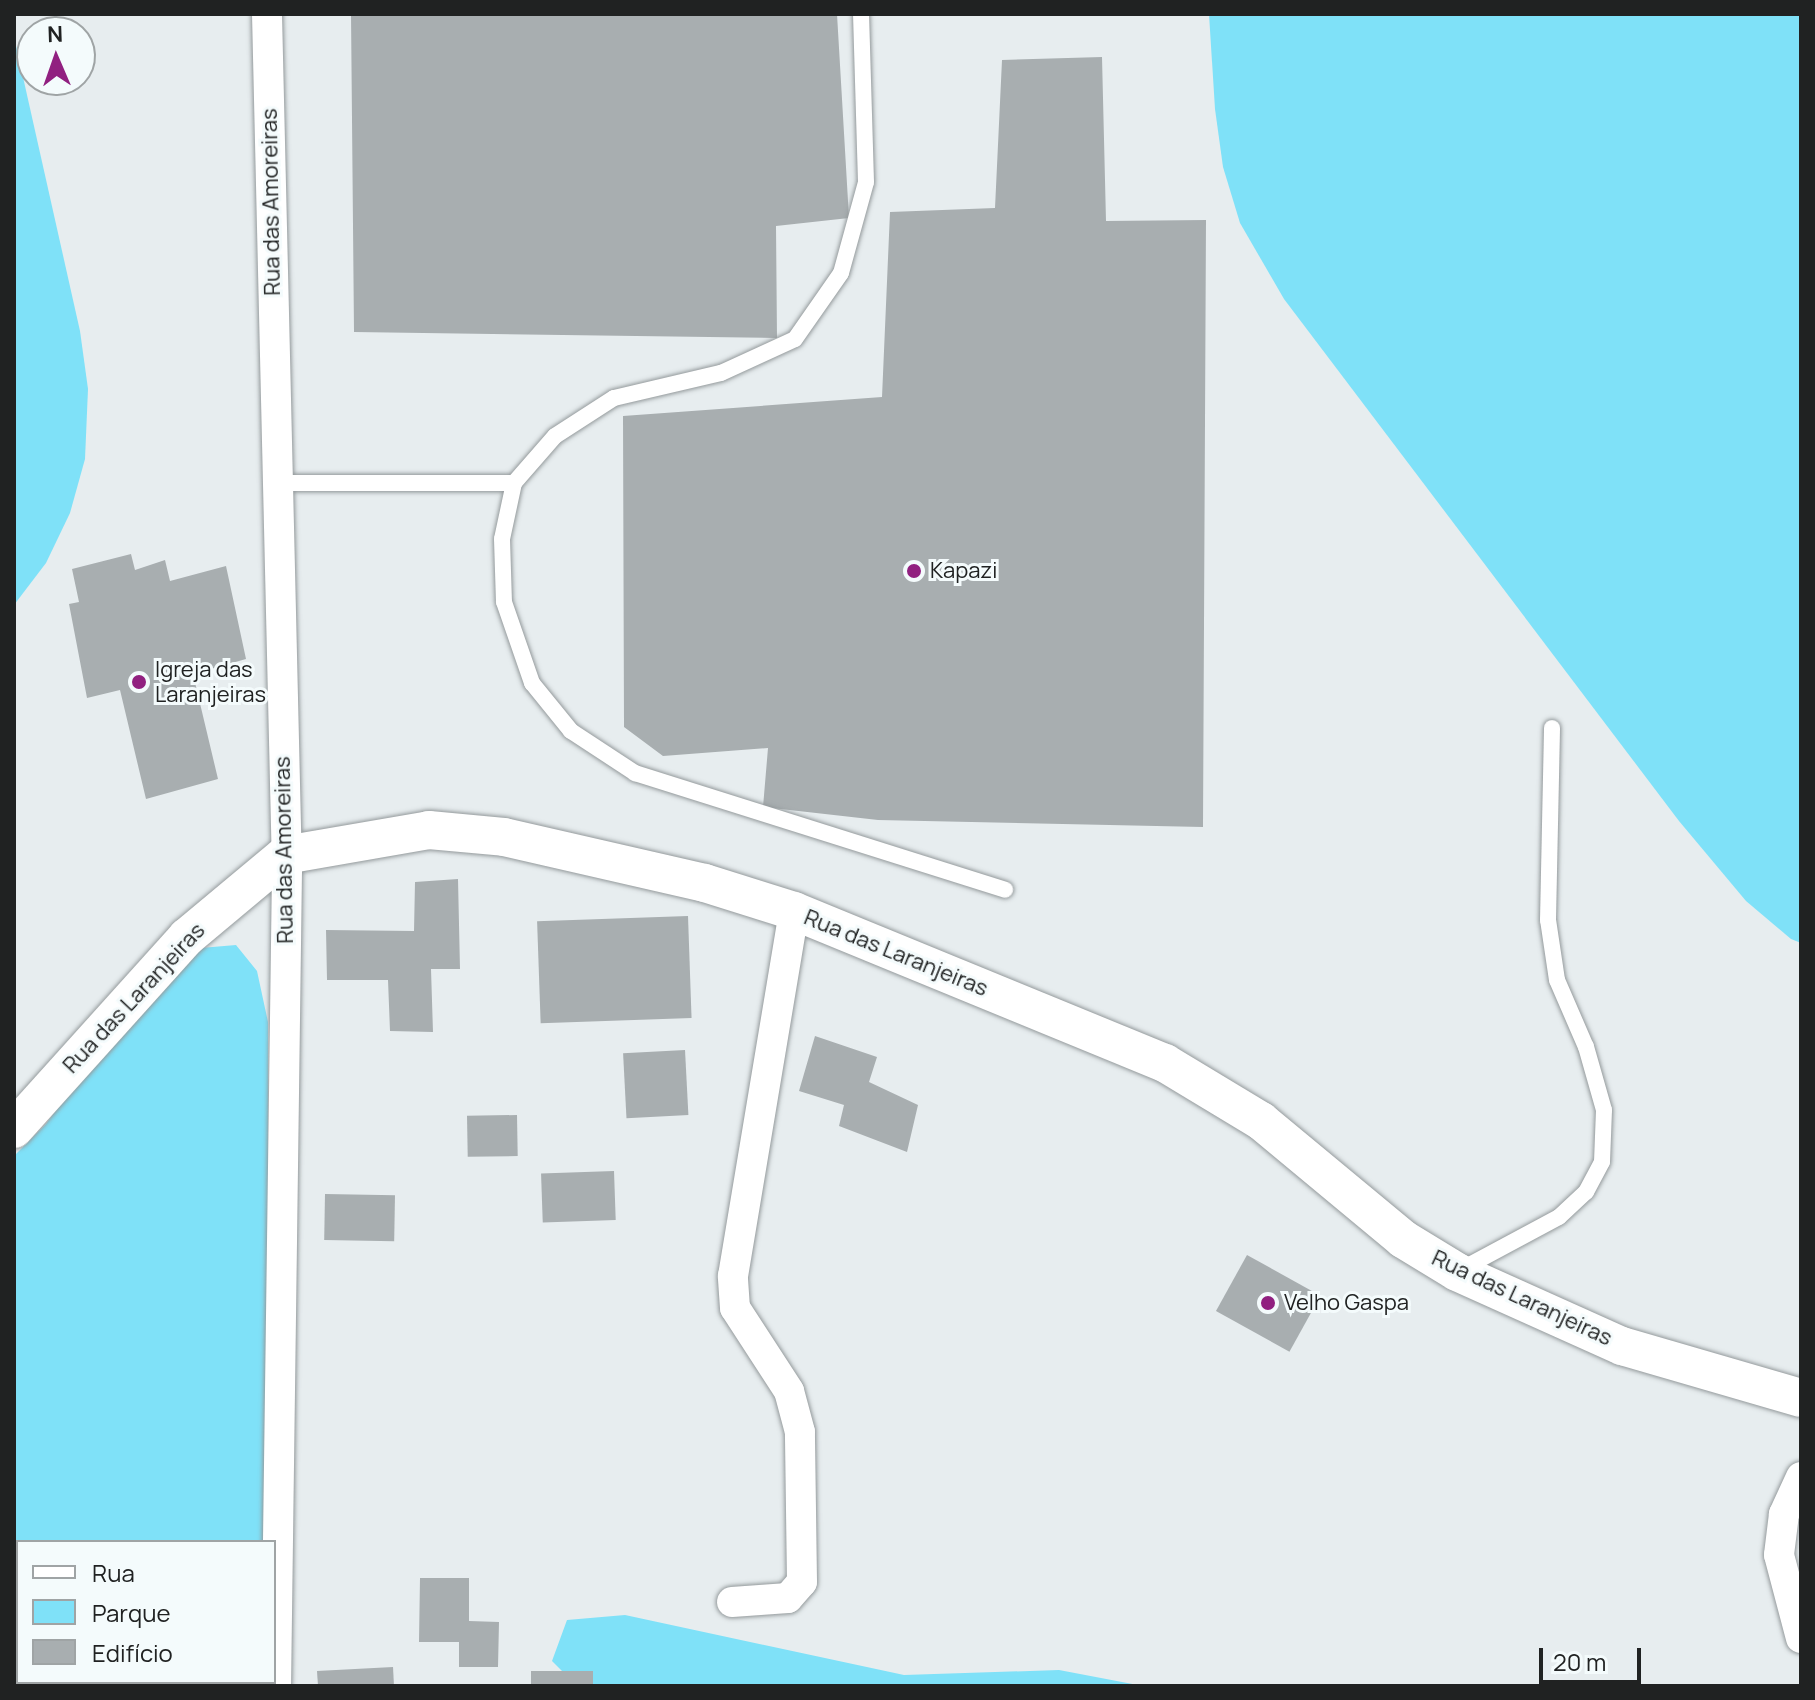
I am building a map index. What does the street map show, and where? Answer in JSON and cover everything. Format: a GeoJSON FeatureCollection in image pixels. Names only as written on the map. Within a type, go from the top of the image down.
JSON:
{"type":"FeatureCollection","features":[{"type":"Feature","properties":{"kind":"street","name":"Rua das Amoreiras"},"geometry":{"type":"LineString","coordinates":[[267,14],[285,855],[276,1686]]}},
{"type":"Feature","properties":{"kind":"street","name":"Rua das Laranjeiras"},"geometry":{"type":"LineString","coordinates":[[14,1129],[187,937],[285,855],[429,830],[504,837],[705,883],[794,911],[1165,1063],[1261,1121],[1403,1239],[1457,1272],[1622,1346],[1801,1398]]}},
{"type":"Feature","properties":{"kind":"street"},"geometry":{"type":"LineString","coordinates":[[732,1602],[788,1598],[802,1582],[800,1432],[789,1391],[735,1308],[733,1276],[794,911]]}},
{"type":"Feature","properties":{"kind":"street"},"geometry":{"type":"LineString","coordinates":[[1801,1477],[1784,1514],[1779,1555],[1801,1638]]}},
{"type":"Feature","properties":{"kind":"lane"},"geometry":{"type":"LineString","coordinates":[[861,14],[866,182],[841,273],[795,339],[721,373],[614,398],[555,436],[514,483],[502,539],[504,602],[532,683],[571,731],[635,773],[1005,890]]}},
{"type":"Feature","properties":{"kind":"lane"},"geometry":{"type":"LineString","coordinates":[[278,483],[514,483]]}},
{"type":"Feature","properties":{"kind":"lane"},"geometry":{"type":"LineString","coordinates":[[1457,1272],[1559,1217],[1586,1192],[1602,1162],[1604,1110],[1586,1047],[1557,980],[1548,920],[1552,728]]}},
{"type":"Feature","properties":{"kind":"green space"},"geometry":{"type":"Polygon","coordinates":[[[1209,14],[1801,14],[1801,943],[1791,939],[1746,901],[1679,821],[1284,299],[1240,223],[1223,167],[1215,109],[1209,14]]]}},
{"type":"Feature","properties":{"kind":"green space"},"geometry":{"type":"Polygon","coordinates":[[[14,37],[16,96],[27,96],[80,331],[88,389],[85,459],[70,513],[46,563],[14,605],[14,37]]]}},
{"type":"Feature","properties":{"kind":"green space"},"geometry":{"type":"Polygon","coordinates":[[[236,945],[257,971],[268,1022],[269,1540],[16,1540],[16,1684],[259,1686],[14,1686],[14,1156],[46,1124],[149,983],[189,949],[236,945]]]}},
{"type":"Feature","properties":{"kind":"green space"},"geometry":{"type":"Polygon","coordinates":[[[625,1615],[904,1675],[1059,1670],[1143,1686],[577,1686],[552,1661],[567,1620],[625,1615]]]}},
{"type":"Feature","properties":{"kind":"building"},"geometry":{"type":"Polygon","coordinates":[[[351,14],[837,14],[849,218],[776,226],[777,338],[354,332],[351,14]]]}},
{"type":"Feature","properties":{"kind":"building","name":"Kapazi"},"geometry":{"type":"Polygon","coordinates":[[[1102,57],[1106,221],[1206,220],[1203,827],[878,820],[763,807],[768,748],[663,756],[624,727],[623,416],[882,397],[890,212],[995,208],[1002,60],[1102,57]]]}},
{"type":"Feature","properties":{"kind":"building","name":"Igreja das Laranjeiras"},"geometry":{"type":"Polygon","coordinates":[[[131,554],[135,570],[165,560],[170,581],[226,566],[246,659],[193,674],[218,779],[146,799],[120,690],[87,698],[69,604],[79,602],[72,569],[131,554]]]}},
{"type":"Feature","properties":{"kind":"building"},"geometry":{"type":"Polygon","coordinates":[[[458,879],[460,969],[431,969],[433,1032],[390,1031],[388,980],[327,980],[326,930],[414,931],[415,882],[458,879]]]}},
{"type":"Feature","properties":{"kind":"building"},"geometry":{"type":"Polygon","coordinates":[[[688,916],[692,1018],[541,1023],[537,921],[688,916]]]}},
{"type":"Feature","properties":{"kind":"building"},"geometry":{"type":"Polygon","coordinates":[[[815,1036],[877,1057],[869,1082],[918,1105],[907,1152],[839,1126],[844,1105],[799,1091],[815,1036]]]}},
{"type":"Feature","properties":{"kind":"building"},"geometry":{"type":"Polygon","coordinates":[[[685,1050],[688,1115],[626,1118],[623,1053],[685,1050]]]}},
{"type":"Feature","properties":{"kind":"building"},"geometry":{"type":"Polygon","coordinates":[[[517,1115],[518,1156],[468,1157],[467,1116],[517,1115]]]}},
{"type":"Feature","properties":{"kind":"building"},"geometry":{"type":"Polygon","coordinates":[[[614,1171],[616,1220],[543,1223],[541,1174],[614,1171]]]}},
{"type":"Feature","properties":{"kind":"building"},"geometry":{"type":"Polygon","coordinates":[[[325,1194],[395,1195],[394,1241],[324,1240],[325,1194]]]}},
{"type":"Feature","properties":{"kind":"building","name":"Velho Gaspa"},"geometry":{"type":"Polygon","coordinates":[[[1247,1255],[1320,1296],[1289,1352],[1216,1311],[1247,1255]]]}},
{"type":"Feature","properties":{"kind":"building"},"geometry":{"type":"Polygon","coordinates":[[[420,1578],[469,1578],[469,1621],[499,1622],[498,1667],[459,1667],[459,1642],[419,1642],[420,1578]]]}},
{"type":"Feature","properties":{"kind":"building"},"geometry":{"type":"Polygon","coordinates":[[[393,1667],[394,1686],[318,1686],[317,1671],[393,1667]]]}},
{"type":"Feature","properties":{"kind":"building"},"geometry":{"type":"Polygon","coordinates":[[[531,1671],[593,1671],[593,1686],[531,1686],[531,1671]]]}},
{"type":"Feature","properties":{"kind":"place","name":"Kapazi"},"geometry":{"type":"Point","coordinates":[914,571]}},
{"type":"Feature","properties":{"kind":"place","name":"Igreja das Laranjeiras"},"geometry":{"type":"Point","coordinates":[139,682]}},
{"type":"Feature","properties":{"kind":"place","name":"Velho Gaspa"},"geometry":{"type":"Point","coordinates":[1268,1303]}}]}
